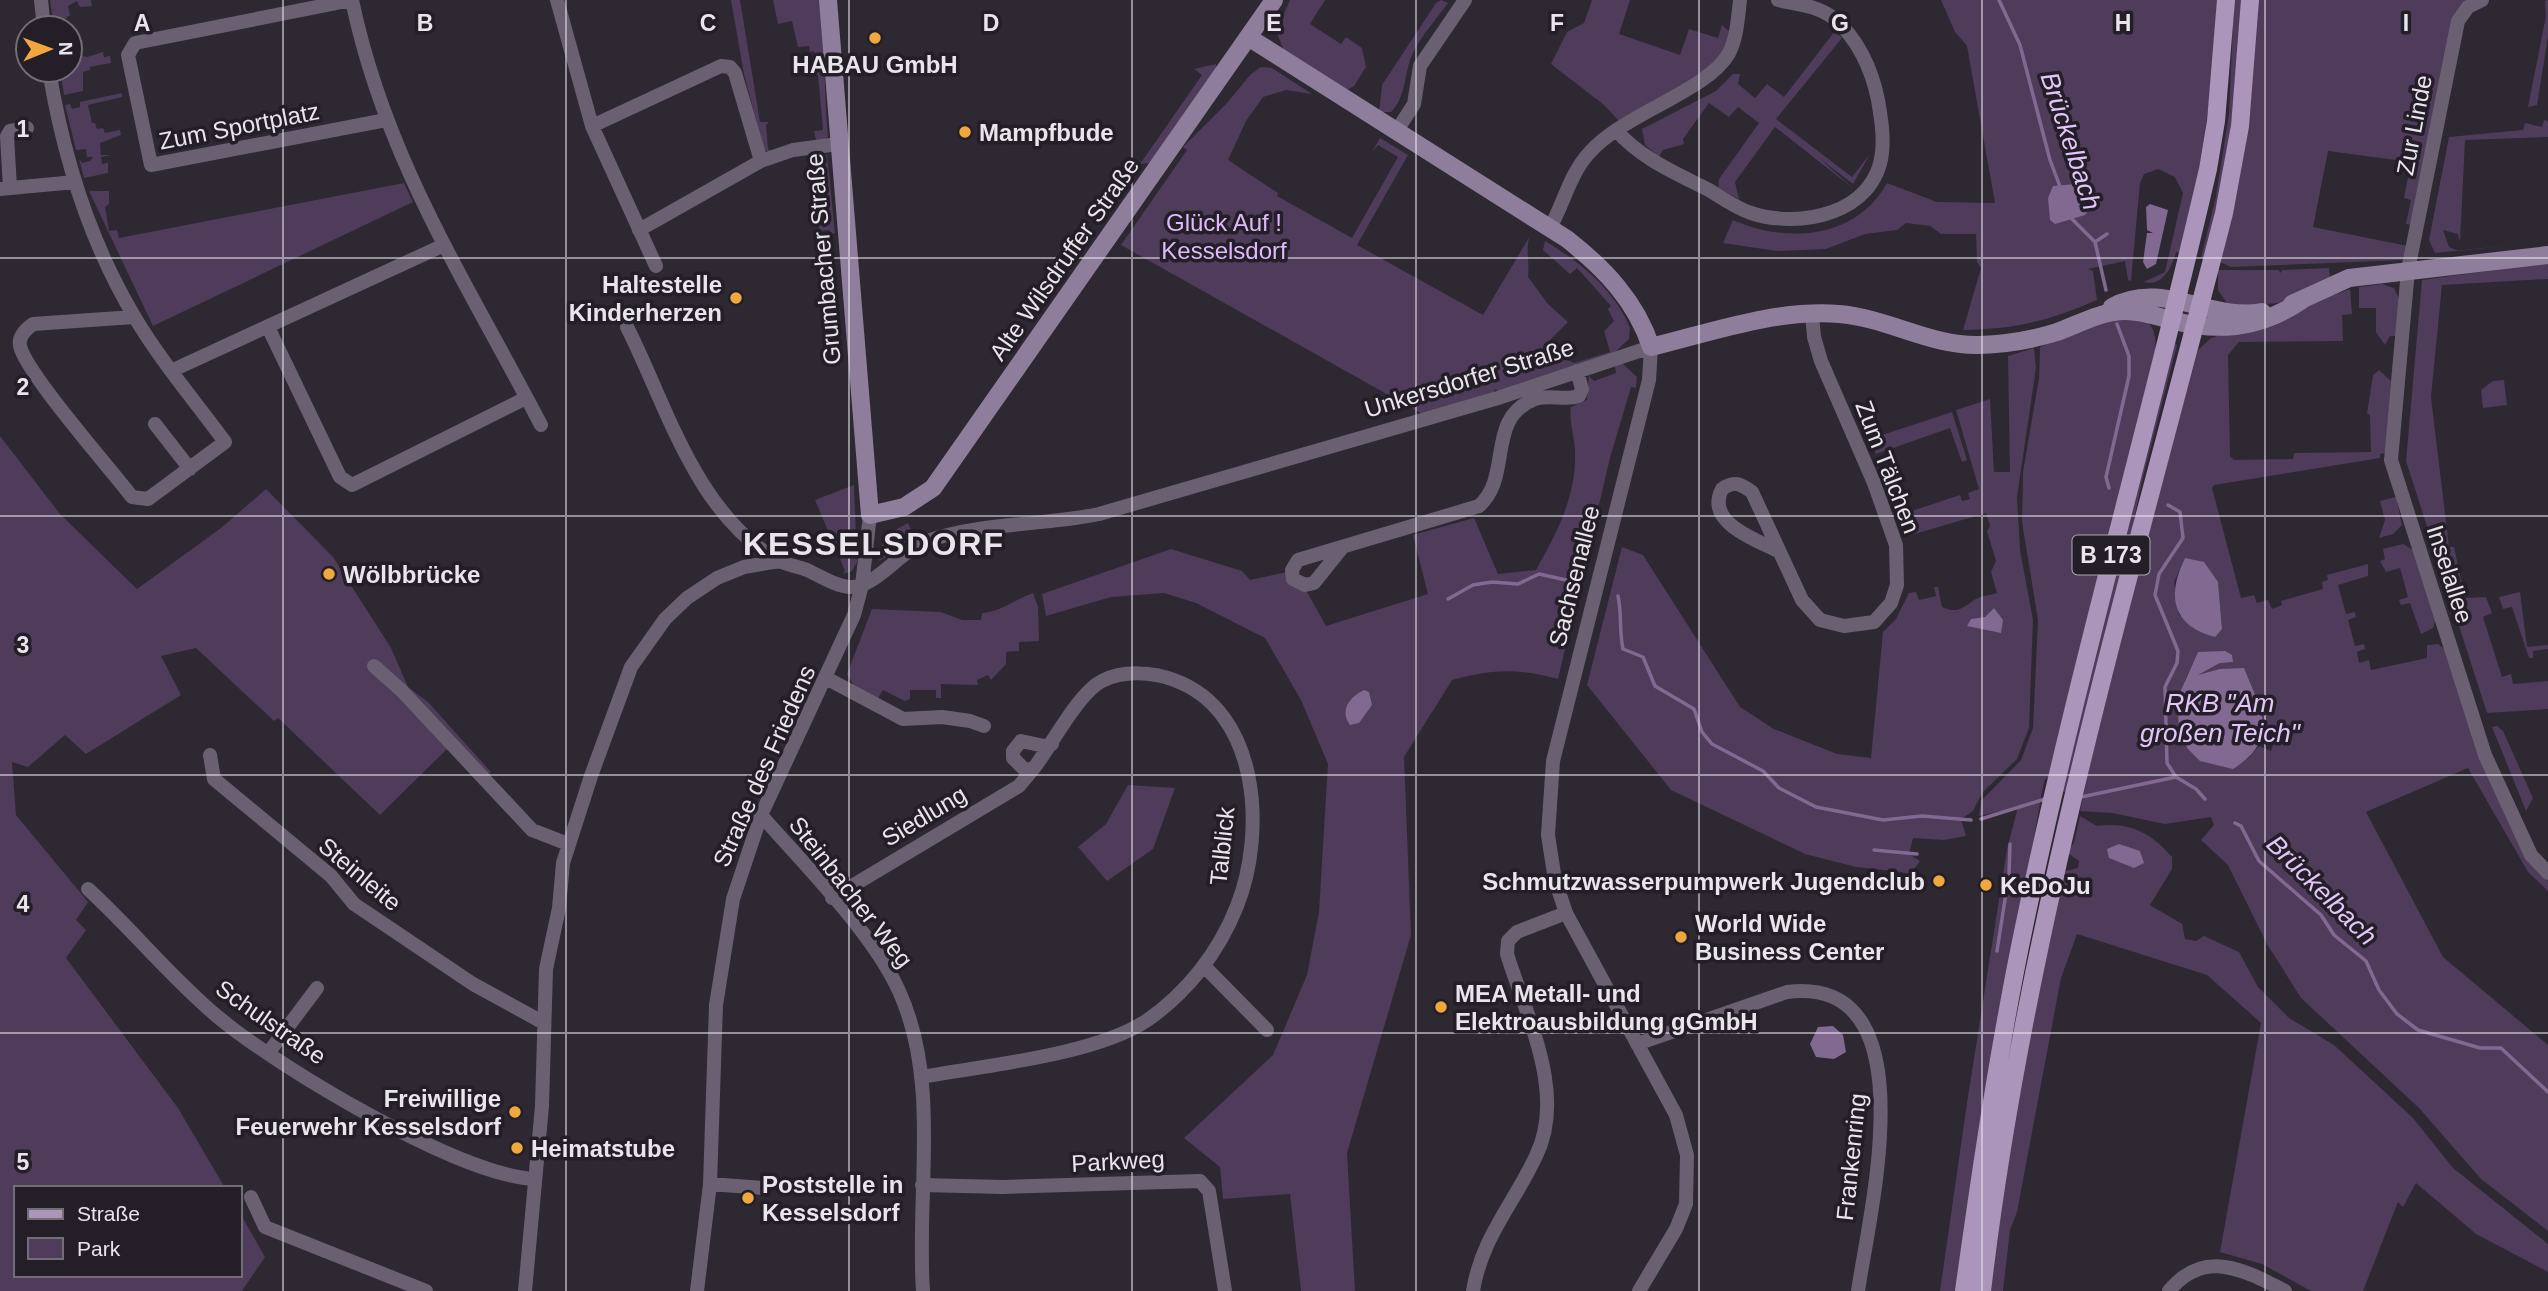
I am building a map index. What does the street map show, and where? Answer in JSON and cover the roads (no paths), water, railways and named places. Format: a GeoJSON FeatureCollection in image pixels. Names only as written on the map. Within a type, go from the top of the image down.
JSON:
{"type":"FeatureCollection","features":[{"type":"Feature","properties":{"kind":"main road","name":"B 173"},"geometry":{"type":"LineString","coordinates":[[1982,1291],[2056,826],[2055,792],[2108,564],[2177,299],[2210,157],[2226,0]]}},
{"type":"Feature","properties":{"kind":"main road","name":"B 173"},"geometry":{"type":"LineString","coordinates":[[1964,1291],[2004,1029],[2056,826],[2073,791],[2224,213],[2240,126],[2250,0]]}},
{"type":"Feature","properties":{"kind":"street","name":"Zum Sportplatz"},"geometry":{"type":"LineString","coordinates":[[386,120],[151,165],[128,55],[135,43],[352,0],[366,60],[416,195],[541,425]]}},
{"type":"Feature","properties":{"kind":"street"},"geometry":{"type":"LineString","coordinates":[[557,0],[592,126],[656,266]]}},
{"type":"Feature","properties":{"kind":"street","name":"Grumbacher Straße"},"geometry":{"type":"LineString","coordinates":[[828,0],[870,514]]}},
{"type":"Feature","properties":{"kind":"street","name":"Alte Wilsdruffer Straße"},"geometry":{"type":"LineString","coordinates":[[870,514],[904,507],[933,488],[1274,0]]}},
{"type":"Feature","properties":{"kind":"street"},"geometry":{"type":"LineString","coordinates":[[1396,132],[1414,104],[1420,66],[1429,48],[1465,0]]}},
{"type":"Feature","properties":{"kind":"street"},"geometry":{"type":"LineString","coordinates":[[1550,228],[1576,173],[1590,152],[1641,113],[1702,81],[1720,66],[1730,51],[1740,0]]}},
{"type":"Feature","properties":{"kind":"street"},"geometry":{"type":"LineString","coordinates":[[1616,130],[1632,149],[1749,212],[1799,219],[1823,216],[1857,198],[1877,171],[1882,154],[1882,123],[1873,79],[1847,30],[1832,16],[1778,0]]}},
{"type":"Feature","properties":{"kind":"street","name":"Zur Linde"},"geometry":{"type":"LineString","coordinates":[[2408,270],[2458,21],[2468,7],[2482,0]]}},
{"type":"Feature","properties":{"kind":"street","name":"Sachsenallee"},"geometry":{"type":"LineString","coordinates":[[1248,37],[1550,228],[1592,258],[1615,283],[1644,326],[1651,347],[1649,380],[1552,771],[1548,835],[1555,880],[1566,913],[1682,1132],[1689,1179],[1686,1204],[1676,1229],[1639,1291]]}},
{"type":"Feature","properties":{"kind":"street"},"geometry":{"type":"LineString","coordinates":[[592,126],[713,69],[730,68],[735,73],[761,160]]}},
{"type":"Feature","properties":{"kind":"street"},"geometry":{"type":"LineString","coordinates":[[51,84],[75,182],[105,259],[134,317],[225,442],[148,499],[132,497],[34,372],[20,347],[21,336],[33,324],[134,317]]}},
{"type":"Feature","properties":{"kind":"street"},"geometry":{"type":"LineString","coordinates":[[27,128],[10,131],[7,136],[5,188],[75,182]]}},
{"type":"Feature","properties":{"kind":"street"},"geometry":{"type":"LineString","coordinates":[[639,230],[761,160],[793,149],[838,144]]}},
{"type":"Feature","properties":{"kind":"street"},"geometry":{"type":"LineString","coordinates":[[173,370],[444,245]]}},
{"type":"Feature","properties":{"kind":"street","name":"Unkersdorfer Straße"},"geometry":{"type":"LineString","coordinates":[[862,585],[903,554],[925,542],[1010,523],[1072,519],[1099,514],[1476,404],[1651,347],[1776,318],[1812,314],[1868,318],[1952,345],[2033,340],[2102,315],[2134,312],[2195,326],[2231,327],[2269,320],[2302,300],[2349,278],[2548,255]]}},
{"type":"Feature","properties":{"kind":"street","name":"Inselallee"},"geometry":{"type":"LineString","coordinates":[[2408,270],[2390,444],[2394,476],[2485,755],[2531,855],[2548,873]]}},
{"type":"Feature","properties":{"kind":"street","name":"Unkersdorfer Straße"},"geometry":{"type":"LineString","coordinates":[[2102,315],[2114,306],[2136,298],[2177,299],[2251,314],[2302,300]]}},
{"type":"Feature","properties":{"kind":"street","name":"Zum Tälchen"},"geometry":{"type":"LineString","coordinates":[[1776,550],[1734,529],[1723,516],[1719,505],[1718,496],[1722,489],[1729,484],[1740,484],[1752,492],[1776,550],[1801,600],[1820,620],[1844,626],[1874,622],[1891,603],[1897,585],[1896,545],[1874,483],[1821,361],[1814,337],[1812,314]]}},
{"type":"Feature","properties":{"kind":"street"},"geometry":{"type":"LineString","coordinates":[[268,327],[340,477],[352,485],[526,398]]}},
{"type":"Feature","properties":{"kind":"street"},"geometry":{"type":"LineString","coordinates":[[627,327],[685,450],[721,509],[755,544],[779,561],[850,587],[862,585]]}},
{"type":"Feature","properties":{"kind":"street"},"geometry":{"type":"LineString","coordinates":[[1342,548],[1479,506],[1496,482],[1501,439],[1509,420],[1535,400],[1579,396],[1582,389],[1577,371]]}},
{"type":"Feature","properties":{"kind":"street"},"geometry":{"type":"LineString","coordinates":[[155,424],[190,468]]}},
{"type":"Feature","properties":{"kind":"street","name":"Straße des Friedens"},"geometry":{"type":"LineString","coordinates":[[697,1291],[710,1184],[720,977],[733,899],[761,815],[854,615],[862,585],[870,514]]}},
{"type":"Feature","properties":{"kind":"street"},"geometry":{"type":"LineString","coordinates":[[525,1291],[531,1253],[534,1179],[545,1062],[546,969],[568,844],[631,667],[645,644],[687,598],[717,578],[744,567],[779,561]]}},
{"type":"Feature","properties":{"kind":"street"},"geometry":{"type":"LineString","coordinates":[[374,666],[402,691],[532,830],[568,844]]}},
{"type":"Feature","properties":{"kind":"street","name":"Talblick"},"geometry":{"type":"LineString","coordinates":[[921,1077],[1055,1053],[1135,1027],[1176,997],[1204,966],[1227,927],[1244,888],[1252,828],[1244,760],[1228,723],[1195,688],[1149,673],[1101,681],[1089,690],[1034,768]]}},
{"type":"Feature","properties":{"kind":"street"},"geometry":{"type":"LineString","coordinates":[[827,678],[903,719],[942,717],[984,726]]}},
{"type":"Feature","properties":{"kind":"street"},"geometry":{"type":"LineString","coordinates":[[1034,768],[1025,770],[1013,758],[1016,745],[1025,741],[1044,746],[1052,744]]}},
{"type":"Feature","properties":{"kind":"street","name":"Steinleite"},"geometry":{"type":"LineString","coordinates":[[210,755],[214,779],[331,876],[354,904],[473,984],[544,1023]]}},
{"type":"Feature","properties":{"kind":"street","name":"Siedlung"},"geometry":{"type":"LineString","coordinates":[[832,898],[1019,786],[1034,768]]}},
{"type":"Feature","properties":{"kind":"street","name":"Steinbacher Weg"},"geometry":{"type":"LineString","coordinates":[[761,815],[884,963],[907,1010],[921,1077],[923,1291]]}},
{"type":"Feature","properties":{"kind":"street","name":"Schulstraße"},"geometry":{"type":"LineString","coordinates":[[88,889],[220,1019],[269,1052],[309,1078],[433,1147],[506,1174],[534,1179]]}},
{"type":"Feature","properties":{"kind":"street"},"geometry":{"type":"LineString","coordinates":[[1473,1291],[1482,1251],[1536,1157],[1547,1121],[1544,1073],[1507,954],[1508,941],[1517,932],[1566,913]]}},
{"type":"Feature","properties":{"kind":"street"},"geometry":{"type":"LineString","coordinates":[[1204,966],[1267,1030]]}},
{"type":"Feature","properties":{"kind":"street"},"geometry":{"type":"LineString","coordinates":[[269,1052],[317,988]]}},
{"type":"Feature","properties":{"kind":"street","name":"Frankenring"},"geometry":{"type":"LineString","coordinates":[[1637,1044],[1787,992],[1809,989],[1832,995],[1852,1009],[1866,1032],[1875,1058],[1883,1107],[1858,1291]]}},
{"type":"Feature","properties":{"kind":"street","name":"Parkweg"},"geometry":{"type":"LineString","coordinates":[[922,1185],[1042,1187],[1200,1181],[1209,1191],[1225,1291]]}},
{"type":"Feature","properties":{"kind":"street"},"geometry":{"type":"LineString","coordinates":[[710,1184],[763,1188]]}},
{"type":"Feature","properties":{"kind":"street"},"geometry":{"type":"LineString","coordinates":[[251,1197],[265,1227],[426,1291]]}},
{"type":"Feature","properties":{"kind":"street"},"geometry":{"type":"LineString","coordinates":[[2169,1291],[2182,1277],[2200,1268],[2228,1265],[2285,1291]]}},
{"type":"Feature","properties":{"kind":"water"},"geometry":{"type":"Polygon","coordinates":[[[2076,184],[2090,208],[2085,215],[2055,224],[2050,220],[2048,198],[2053,186],[2076,184]]]}},
{"type":"Feature","properties":{"kind":"water"},"geometry":{"type":"Polygon","coordinates":[[[2150,204],[2168,210],[2156,264],[2147,269],[2143,262],[2147,233],[2153,233],[2147,230],[2146,207],[2150,204]]]}},
{"type":"Feature","properties":{"kind":"water"},"geometry":{"type":"Polygon","coordinates":[[[2185,558],[2204,562],[2218,582],[2222,629],[2215,637],[2189,625],[2177,607],[2176,584],[2185,558]]]}},
{"type":"Feature","properties":{"kind":"water"},"geometry":{"type":"Polygon","coordinates":[[[1994,608],[2003,620],[2001,633],[1967,626],[1971,619],[1985,617],[1994,608]]]}},
{"type":"Feature","properties":{"kind":"water","name":"RKB \"Am großen Teich\""},"geometry":{"type":"Polygon","coordinates":[[[2225,651],[2232,655],[2233,662],[2220,663],[2198,675],[2220,669],[2244,668],[2263,723],[2257,746],[2248,758],[2233,769],[2200,761],[2187,748],[2179,728],[2177,699],[2198,652],[2225,651]]]}},
{"type":"Feature","properties":{"kind":"water"},"geometry":{"type":"Polygon","coordinates":[[[1364,690],[1369,692],[1372,705],[1359,723],[1350,725],[1346,714],[1348,704],[1364,690]]]}},
{"type":"Feature","properties":{"kind":"water"},"geometry":{"type":"Polygon","coordinates":[[[2119,844],[2140,851],[2144,863],[2134,868],[2109,858],[2107,849],[2119,844]]]}},
{"type":"Feature","properties":{"kind":"water"},"geometry":{"type":"Polygon","coordinates":[[[1833,1026],[1843,1035],[1846,1052],[1834,1059],[1816,1057],[1810,1044],[1818,1027],[1833,1026]]]}},
{"type":"Feature","properties":{"kind":"waterway","name":"Brückelbach"},"geometry":{"type":"LineString","coordinates":[[1999,0],[2020,45],[2050,160],[2061,189]]}},
{"type":"Feature","properties":{"kind":"waterway","name":"Brückelbach"},"geometry":{"type":"LineString","coordinates":[[2070,217],[2095,242],[2106,290]]}},
{"type":"Feature","properties":{"kind":"waterway"},"geometry":{"type":"LineString","coordinates":[[2095,242],[2107,234]]}},
{"type":"Feature","properties":{"kind":"waterway","name":"Brückelbach"},"geometry":{"type":"LineString","coordinates":[[2109,488],[2106,477],[2129,376],[2129,356],[2117,324]]}},
{"type":"Feature","properties":{"kind":"waterway","name":"Brückelbach"},"geometry":{"type":"LineString","coordinates":[[2168,505],[2180,512],[2183,538],[2159,574],[2155,595],[2178,651],[2177,663],[2165,687],[2167,763],[2176,777],[2196,789],[2205,799]]}},
{"type":"Feature","properties":{"kind":"waterway"},"geometry":{"type":"LineString","coordinates":[[1448,599],[1473,585],[1492,582],[1518,584],[1539,574],[1575,582]]}},
{"type":"Feature","properties":{"kind":"waterway"},"geometry":{"type":"LineString","coordinates":[[1618,596],[1623,649],[1643,657],[1655,686],[1694,709],[1702,732],[1712,744],[1763,771],[1779,788],[1816,807],[1883,820],[1922,816],[1971,820]]}},
{"type":"Feature","properties":{"kind":"waterway"},"geometry":{"type":"LineString","coordinates":[[2081,797],[2176,777]]}},
{"type":"Feature","properties":{"kind":"waterway"},"geometry":{"type":"LineString","coordinates":[[1981,819],[2045,799]]}},
{"type":"Feature","properties":{"kind":"waterway","name":"Brückelbach"},"geometry":{"type":"LineString","coordinates":[[2235,823],[2241,826],[2259,861],[2321,915],[2334,935],[2366,961],[2379,990],[2397,1014],[2418,1030],[2480,1048],[2501,1048],[2548,1092]]}},
{"type":"Feature","properties":{"kind":"waterway"},"geometry":{"type":"LineString","coordinates":[[1997,951],[2009,874],[2010,844]]}},
{"type":"Feature","properties":{"kind":"waterway"},"geometry":{"type":"LineString","coordinates":[[1874,850],[1917,854]]}},
{"type":"Feature","properties":{"kind":"place","name":"HABAU GmbH"},"geometry":{"type":"Point","coordinates":[875,38]}},
{"type":"Feature","properties":{"kind":"place","name":"Mampfbude"},"geometry":{"type":"Point","coordinates":[965,132]}},
{"type":"Feature","properties":{"kind":"place","name":"Haltestelle Kinderherzen"},"geometry":{"type":"Point","coordinates":[736,298]}},
{"type":"Feature","properties":{"kind":"place","name":"Wölbbrücke"},"geometry":{"type":"Point","coordinates":[329,574]}},
{"type":"Feature","properties":{"kind":"place","name":"Schmutzwasserpumpwerk Jugendclub"},"geometry":{"type":"Point","coordinates":[1939,881]}},
{"type":"Feature","properties":{"kind":"place","name":"KeDoJu"},"geometry":{"type":"Point","coordinates":[1986,885]}},
{"type":"Feature","properties":{"kind":"place","name":"World Wide Business Center"},"geometry":{"type":"Point","coordinates":[1681,937]}},
{"type":"Feature","properties":{"kind":"place","name":"MEA Metall- und Elektroausbildung gGmbH"},"geometry":{"type":"Point","coordinates":[1441,1007]}},
{"type":"Feature","properties":{"kind":"place","name":"Freiwillige Feuerwehr Kesselsdorf"},"geometry":{"type":"Point","coordinates":[515,1112]}},
{"type":"Feature","properties":{"kind":"place","name":"Heimatstube"},"geometry":{"type":"Point","coordinates":[517,1148]}},
{"type":"Feature","properties":{"kind":"place","name":"Poststelle in Kesselsdorf"},"geometry":{"type":"Point","coordinates":[748,1198]}},
{"type":"Feature","properties":{"kind":"district","name":"KESSELSDORF"},"geometry":{"type":"Point","coordinates":[874,544]}},
{"type":"Feature","properties":{"kind":"park label","name":"Glück Auf ! Kesselsdorf"},"geometry":{"type":"Point","coordinates":[1224,236]}}]}
